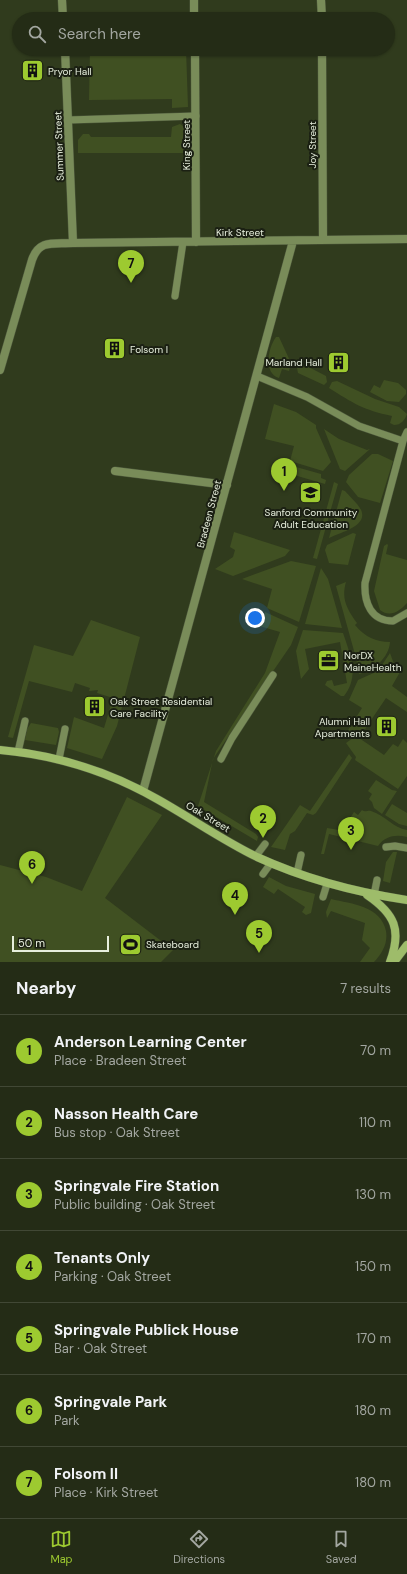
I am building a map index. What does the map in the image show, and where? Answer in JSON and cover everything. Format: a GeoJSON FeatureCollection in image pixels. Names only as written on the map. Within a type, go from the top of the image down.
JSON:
{"type":"FeatureCollection","features":[{"type":"Feature","properties":{"kind":"main road","name":"Oak Street"},"geometry":{"type":"LineString","coordinates":[[0,750],[59,759],[101,772],[143,791],[256,856],[296,874],[365,894],[407,900]]}},
{"type":"Feature","properties":{"kind":"main road"},"geometry":{"type":"LineString","coordinates":[[365,894],[388,912],[394,923],[397,934],[396,946],[390,962]]}},
{"type":"Feature","properties":{"kind":"main road"},"geometry":{"type":"LineString","coordinates":[[394,962],[407,945]]}},
{"type":"Feature","properties":{"kind":"street"},"geometry":{"type":"LineString","coordinates":[[62,0],[63,12]]}},
{"type":"Feature","properties":{"kind":"street"},"geometry":{"type":"LineString","coordinates":[[194,0],[194,12]]}},
{"type":"Feature","properties":{"kind":"street"},"geometry":{"type":"LineString","coordinates":[[322,0],[322,12]]}},
{"type":"Feature","properties":{"kind":"street","name":"Summer Street"},"geometry":{"type":"LineString","coordinates":[[65,56],[73,242]]}},
{"type":"Feature","properties":{"kind":"street","name":"King Street"},"geometry":{"type":"LineString","coordinates":[[195,56],[196,242]]}},
{"type":"Feature","properties":{"kind":"street","name":"Joy Street"},"geometry":{"type":"LineString","coordinates":[[322,56],[323,240]]}},
{"type":"Feature","properties":{"kind":"street","name":"Kirk Street"},"geometry":{"type":"LineString","coordinates":[[0,370],[36,250],[41,245],[73,242],[407,239]]}},
{"type":"Feature","properties":{"kind":"street","name":"Bradeen Street"},"geometry":{"type":"LineString","coordinates":[[143,791],[293,241]]}},
{"type":"Feature","properties":{"kind":"street"},"geometry":{"type":"LineString","coordinates":[[115,471],[227,485]]}},
{"type":"Feature","properties":{"kind":"lane"},"geometry":{"type":"LineString","coordinates":[[68,120],[196,116]]}},
{"type":"Feature","properties":{"kind":"lane"},"geometry":{"type":"LineString","coordinates":[[175,296],[183,242]]}},
{"type":"Feature","properties":{"kind":"lane"},"geometry":{"type":"LineString","coordinates":[[256,376],[307,397],[359,426],[404,441]]}},
{"type":"Feature","properties":{"kind":"lane"},"geometry":{"type":"LineString","coordinates":[[407,432],[367,576],[365,594],[372,613],[379,619],[393,621],[407,613]]}},
{"type":"Feature","properties":{"kind":"lane"},"geometry":{"type":"LineString","coordinates":[[221,759],[232,738],[273,675]]}},
{"type":"Feature","properties":{"kind":"lane"},"geometry":{"type":"LineString","coordinates":[[18,752],[25,721]]}},
{"type":"Feature","properties":{"kind":"lane"},"geometry":{"type":"LineString","coordinates":[[59,759],[65,729]]}},
{"type":"Feature","properties":{"kind":"lane"},"geometry":{"type":"LineString","coordinates":[[256,856],[265,844]]}},
{"type":"Feature","properties":{"kind":"lane"},"geometry":{"type":"LineString","coordinates":[[386,847],[395,846],[407,848]]}},
{"type":"Feature","properties":{"kind":"lane"},"geometry":{"type":"LineString","coordinates":[[296,874],[302,855]]}},
{"type":"Feature","properties":{"kind":"lane"},"geometry":{"type":"LineString","coordinates":[[263,874],[271,863]]}},
{"type":"Feature","properties":{"kind":"lane"},"geometry":{"type":"LineString","coordinates":[[374,895],[377,880]]}},
{"type":"Feature","properties":{"kind":"lane"},"geometry":{"type":"LineString","coordinates":[[323,897],[327,884]]}},
{"type":"Feature","properties":{"kind":"green space"},"geometry":{"type":"Polygon","coordinates":[[[90,56],[186,56],[188,107],[172,108],[172,99],[89,100],[90,56]]]}},
{"type":"Feature","properties":{"kind":"green space"},"geometry":{"type":"Polygon","coordinates":[[[180,124],[187,129],[188,153],[78,153],[78,140],[83,134],[89,134],[91,137],[171,137],[172,127],[180,124]]]}},
{"type":"Feature","properties":{"kind":"green space"},"geometry":{"type":"Polygon","coordinates":[[[276,337],[279,337],[291,363],[289,371],[282,369],[279,378],[271,371],[268,360],[271,347],[276,337]]]}},
{"type":"Feature","properties":{"kind":"green space"},"geometry":{"type":"Polygon","coordinates":[[[299,362],[326,376],[327,382],[324,385],[298,373],[297,368],[299,362]]]}},
{"type":"Feature","properties":{"kind":"green space"},"geometry":{"type":"Polygon","coordinates":[[[384,380],[398,383],[406,390],[406,394],[399,402],[387,401],[370,392],[374,385],[380,388],[384,380]]]}},
{"type":"Feature","properties":{"kind":"green space"},"geometry":{"type":"Polygon","coordinates":[[[337,381],[375,399],[399,407],[407,414],[405,418],[399,424],[394,425],[390,423],[392,416],[373,411],[359,405],[329,388],[332,382],[337,381]]]}},
{"type":"Feature","properties":{"kind":"green space"},"geometry":{"type":"Polygon","coordinates":[[[274,404],[296,412],[316,425],[331,462],[323,471],[290,461],[294,446],[265,439],[274,404]]]}},
{"type":"Feature","properties":{"kind":"green space"},"geometry":{"type":"Polygon","coordinates":[[[324,429],[339,439],[367,450],[370,449],[345,471],[340,469],[324,429]]]}},
{"type":"Feature","properties":{"kind":"green space"},"geometry":{"type":"Polygon","coordinates":[[[372,454],[378,454],[393,461],[380,503],[358,497],[346,482],[349,475],[372,454]]]}},
{"type":"Feature","properties":{"kind":"green space"},"geometry":{"type":"Polygon","coordinates":[[[289,465],[321,474],[321,478],[326,480],[325,484],[287,473],[289,465]]]}},
{"type":"Feature","properties":{"kind":"green space"},"geometry":{"type":"Polygon","coordinates":[[[334,482],[338,484],[317,559],[313,558],[334,482]]]}},
{"type":"Feature","properties":{"kind":"green space"},"geometry":{"type":"Polygon","coordinates":[[[342,490],[355,501],[361,510],[362,518],[355,526],[329,538],[342,490]]]}},
{"type":"Feature","properties":{"kind":"green space"},"geometry":{"type":"Polygon","coordinates":[[[234,532],[290,550],[285,556],[233,576],[215,569],[233,557],[235,550],[230,547],[234,532]]]}},
{"type":"Feature","properties":{"kind":"green space"},"geometry":{"type":"Polygon","coordinates":[[[353,533],[356,534],[348,565],[329,563],[325,550],[327,545],[353,533]]]}},
{"type":"Feature","properties":{"kind":"green space"},"geometry":{"type":"Polygon","coordinates":[[[387,544],[386,554],[407,560],[407,603],[398,611],[391,613],[380,610],[374,591],[384,546],[387,544]]]}},
{"type":"Feature","properties":{"kind":"green space"},"geometry":{"type":"Polygon","coordinates":[[[291,561],[316,566],[299,622],[267,608],[272,589],[242,579],[291,561]]]}},
{"type":"Feature","properties":{"kind":"green space"},"geometry":{"type":"Polygon","coordinates":[[[321,568],[328,579],[342,628],[305,624],[321,568]]]}},
{"type":"Feature","properties":{"kind":"green space"},"geometry":{"type":"Polygon","coordinates":[[[346,582],[344,594],[346,604],[357,623],[355,625],[371,638],[390,642],[387,653],[379,663],[370,670],[359,674],[336,586],[346,582]]]}},
{"type":"Feature","properties":{"kind":"green space"},"geometry":{"type":"Polygon","coordinates":[[[265,612],[298,627],[291,645],[214,758],[216,751],[265,673],[280,632],[252,624],[254,617],[263,620],[265,612]]]}},
{"type":"Feature","properties":{"kind":"green space"},"geometry":{"type":"Polygon","coordinates":[[[91,620],[140,637],[117,726],[102,759],[67,748],[74,717],[104,728],[113,698],[97,693],[98,690],[89,691],[90,688],[75,683],[72,692],[29,681],[13,738],[8,737],[34,645],[73,656],[91,620]]]}},
{"type":"Feature","properties":{"kind":"green space"},"geometry":{"type":"Polygon","coordinates":[[[303,630],[343,633],[351,657],[353,673],[352,681],[344,696],[341,696],[325,685],[327,681],[332,680],[334,686],[347,683],[340,642],[305,649],[309,669],[301,679],[296,651],[303,630]]]}},
{"type":"Feature","properties":{"kind":"green space"},"geometry":{"type":"Polygon","coordinates":[[[390,653],[394,664],[400,672],[392,686],[407,697],[407,712],[386,698],[359,738],[384,755],[393,744],[398,747],[403,739],[407,743],[407,776],[398,789],[355,760],[356,757],[346,743],[353,738],[349,733],[345,735],[362,708],[349,700],[358,680],[378,671],[390,653]]]}},
{"type":"Feature","properties":{"kind":"green space"},"geometry":{"type":"Polygon","coordinates":[[[31,723],[58,728],[59,732],[56,745],[25,740],[27,729],[31,723]]]}},
{"type":"Feature","properties":{"kind":"green space"},"geometry":{"type":"Polygon","coordinates":[[[349,754],[352,758],[316,813],[313,815],[307,813],[295,831],[290,834],[285,850],[271,847],[300,805],[310,811],[349,754]]]}},
{"type":"Feature","properties":{"kind":"green space"},"geometry":{"type":"Polygon","coordinates":[[[212,762],[204,802],[256,834],[258,837],[257,841],[198,806],[212,762]]]}},
{"type":"Feature","properties":{"kind":"green space"},"geometry":{"type":"Polygon","coordinates":[[[376,780],[392,790],[397,791],[382,814],[374,808],[369,799],[372,794],[368,791],[376,780]]]}},
{"type":"Feature","properties":{"kind":"green space"},"geometry":{"type":"Polygon","coordinates":[[[127,797],[162,815],[105,898],[173,950],[161,962],[0,962],[0,865],[46,877],[82,891],[127,797]]]}},
{"type":"Feature","properties":{"kind":"green space"},"geometry":{"type":"Polygon","coordinates":[[[392,804],[407,813],[407,826],[399,824],[385,815],[392,804]]]}},
{"type":"Feature","properties":{"kind":"green space"},"geometry":{"type":"Polygon","coordinates":[[[362,810],[371,811],[381,815],[397,827],[407,830],[407,837],[399,836],[387,838],[378,846],[329,834],[324,854],[321,854],[327,828],[339,830],[343,824],[345,826],[354,812],[358,815],[362,810]]]}},
{"type":"Feature","properties":{"kind":"green space"},"geometry":{"type":"Polygon","coordinates":[[[393,852],[397,852],[390,883],[383,881],[386,862],[393,852]]]}},
{"type":"Feature","properties":{"kind":"green space"},"geometry":{"type":"Polygon","coordinates":[[[269,877],[286,886],[315,894],[311,913],[306,915],[302,912],[305,907],[278,889],[274,894],[263,887],[269,877]]]}},
{"type":"Feature","properties":{"kind":"green space"},"geometry":{"type":"Polygon","coordinates":[[[331,899],[356,905],[372,911],[383,923],[386,931],[386,940],[382,952],[374,962],[360,962],[370,948],[362,940],[365,923],[331,911],[327,918],[326,912],[331,899]]]}},
{"type":"Feature","properties":{"kind":"place","name":"Pryor Hall"},"geometry":{"type":"Point","coordinates":[32,71]}},
{"type":"Feature","properties":{"kind":"place","name":"Folsom II"},"geometry":{"type":"Point","coordinates":[131,283]}},
{"type":"Feature","properties":{"kind":"place","name":"Folsom I"},"geometry":{"type":"Point","coordinates":[115,349]}},
{"type":"Feature","properties":{"kind":"place","name":"Marland Hall"},"geometry":{"type":"Point","coordinates":[338,362]}},
{"type":"Feature","properties":{"kind":"place","name":"Anderson Learning Center"},"geometry":{"type":"Point","coordinates":[284,491]}},
{"type":"Feature","properties":{"kind":"place","name":"Sanford Community Adult Education"},"geometry":{"type":"Point","coordinates":[311,492]}},
{"type":"Feature","properties":{"kind":"place","name":"NorDX MaineHealth"},"geometry":{"type":"Point","coordinates":[329,661]}},
{"type":"Feature","properties":{"kind":"place","name":"Oak Street Residential Care Facility"},"geometry":{"type":"Point","coordinates":[95,707]}},
{"type":"Feature","properties":{"kind":"place","name":"Alumni Hall Apartments"},"geometry":{"type":"Point","coordinates":[386,727]}},
{"type":"Feature","properties":{"kind":"place","name":"Nasson Health Care"},"geometry":{"type":"Point","coordinates":[263,838]}},
{"type":"Feature","properties":{"kind":"place","name":"Springvale Fire Station"},"geometry":{"type":"Point","coordinates":[351,850]}},
{"type":"Feature","properties":{"kind":"place","name":"Springvale Park"},"geometry":{"type":"Point","coordinates":[32,884]}},
{"type":"Feature","properties":{"kind":"place","name":"Tenants Only"},"geometry":{"type":"Point","coordinates":[235,915]}},
{"type":"Feature","properties":{"kind":"place","name":"Skateboard"},"geometry":{"type":"Point","coordinates":[131,944]}},
{"type":"Feature","properties":{"kind":"place","name":"Springvale Publick House"},"geometry":{"type":"Point","coordinates":[259,953]}}]}
